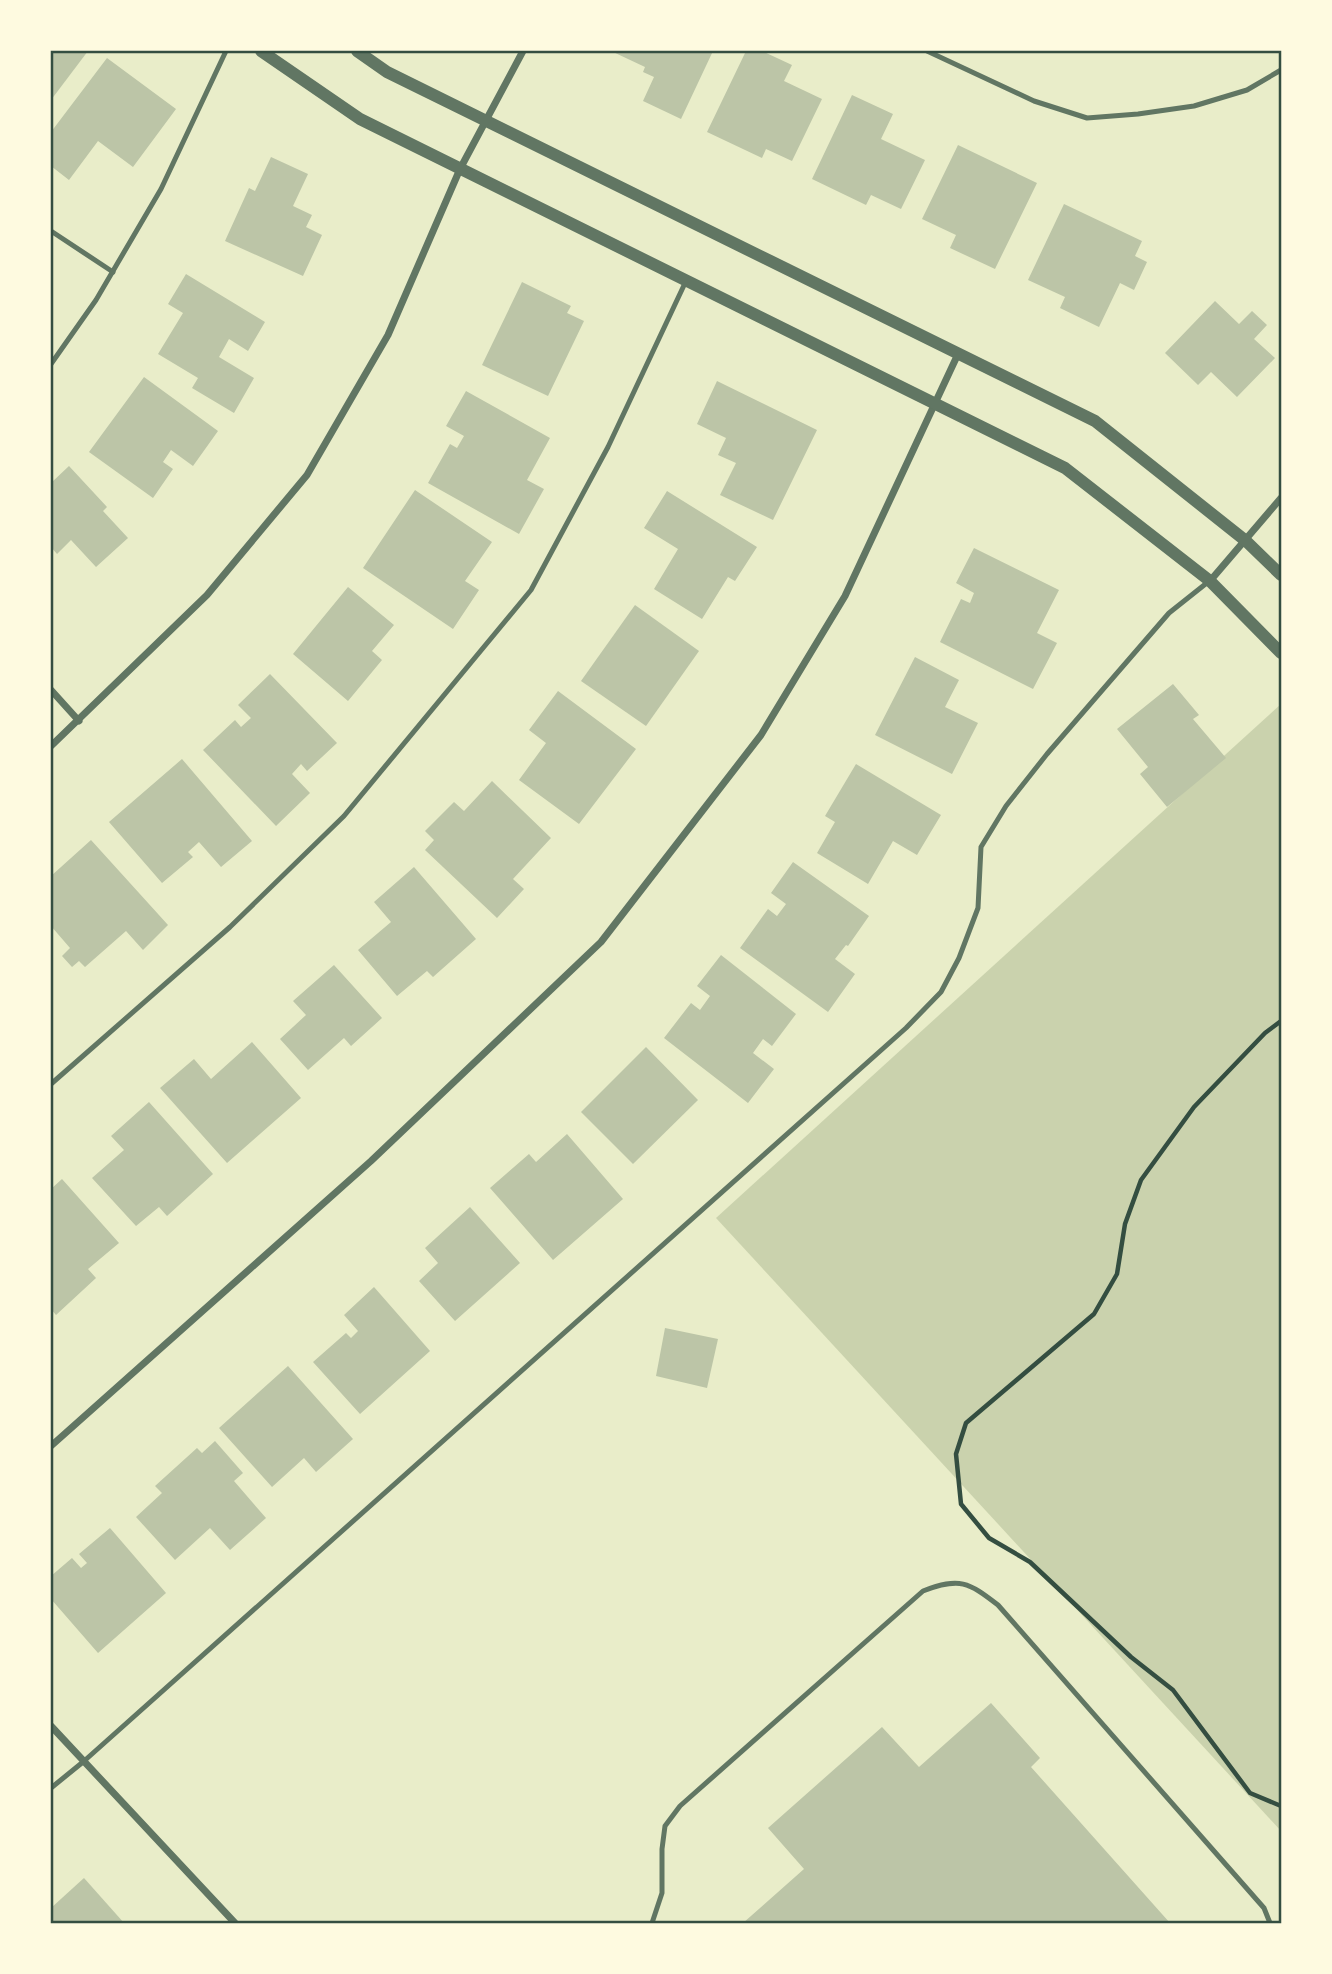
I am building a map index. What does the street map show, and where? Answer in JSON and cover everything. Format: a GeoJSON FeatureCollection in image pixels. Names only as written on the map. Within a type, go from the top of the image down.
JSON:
{"type":"FeatureCollection","features":[{"type":"Feature","properties":{"kind":"street"},"geometry":{"type":"LineString","coordinates":[[261,51],[360,119],[1065,468],[1210,582],[1281,653]]}},
{"type":"Feature","properties":{"kind":"street"},"geometry":{"type":"LineString","coordinates":[[357,51],[387,72],[1095,421],[1246,541],[1281,575]]}},
{"type":"Feature","properties":{"kind":"street"},"geometry":{"type":"LineString","coordinates":[[51,746],[207,595],[307,475],[388,335],[460,169],[523,51]]}},
{"type":"Feature","properties":{"kind":"street"},"geometry":{"type":"LineString","coordinates":[[51,1446],[371,1161],[601,942],[761,735],[845,596],[958,354]]}},
{"type":"Feature","properties":{"kind":"street"},"geometry":{"type":"LineString","coordinates":[[1210,582],[1281,498]]}},
{"type":"Feature","properties":{"kind":"street"},"geometry":{"type":"LineString","coordinates":[[51,690],[79,721]]}},
{"type":"Feature","properties":{"kind":"street"},"geometry":{"type":"LineString","coordinates":[[51,1726],[235,1923]]}},
{"type":"Feature","properties":{"kind":"lane"},"geometry":{"type":"LineString","coordinates":[[51,364],[96,300],[161,189],[226,51]]}},
{"type":"Feature","properties":{"kind":"lane"},"geometry":{"type":"LineString","coordinates":[[928,51],[1034,101],[1087,118],[1194,106],[1247,90],[1281,70]]}},
{"type":"Feature","properties":{"kind":"lane"},"geometry":{"type":"LineString","coordinates":[[51,231],[113,272]]}},
{"type":"Feature","properties":{"kind":"lane"},"geometry":{"type":"LineString","coordinates":[[51,1084],[229,927],[344,816],[531,590],[608,447],[686,281]]}},
{"type":"Feature","properties":{"kind":"lane"},"geometry":{"type":"LineString","coordinates":[[51,1788],[906,1028],[941,992],[959,958],[978,908],[981,847],[1006,806],[1046,754],[1169,613],[1210,582]]}},
{"type":"Feature","properties":{"kind":"lane"},"geometry":{"type":"LineString","coordinates":[[652,1923],[662,1893],[665,1826],[680,1806],[923,1591],[948,1582],[974,1587],[998,1605],[1264,1908],[1269,1923]]}},
{"type":"Feature","properties":{"kind":"path"},"geometry":{"type":"LineString","coordinates":[[1281,1021],[1265,1033],[1194,1107],[1141,1180],[1125,1224],[1117,1274],[1094,1314],[966,1423],[956,1454],[961,1504],[989,1538],[1030,1562],[1130,1657],[1172,1690],[1250,1793],[1281,1806]]}},
{"type":"Feature","properties":{"kind":"green space"},"geometry":{"type":"Polygon","coordinates":[[[1281,704],[1281,1831],[716,1218],[1281,704]]]}},
{"type":"Feature","properties":{"kind":"building"},"geometry":{"type":"Polygon","coordinates":[[[51,51],[88,51],[51,100],[51,51]]]}},
{"type":"Feature","properties":{"kind":"building"},"geometry":{"type":"Polygon","coordinates":[[[611,51],[713,51],[681,119],[643,101],[654,77],[643,72],[645,67],[611,51]]]}},
{"type":"Feature","properties":{"kind":"building"},"geometry":{"type":"Polygon","coordinates":[[[746,51],[762,51],[792,65],[784,81],[822,99],[792,161],[766,149],[762,158],[707,132],[746,51]]]}},
{"type":"Feature","properties":{"kind":"building"},"geometry":{"type":"Polygon","coordinates":[[[107,58],[176,109],[133,167],[98,141],[69,180],[51,166],[51,132],[107,58]]]}},
{"type":"Feature","properties":{"kind":"building"},"geometry":{"type":"Polygon","coordinates":[[[852,95],[893,114],[881,139],[925,160],[901,209],[871,195],[866,205],[812,179],[852,95]]]}},
{"type":"Feature","properties":{"kind":"building"},"geometry":{"type":"Polygon","coordinates":[[[958,145],[1037,183],[995,269],[950,248],[956,235],[922,219],[958,145]]]}},
{"type":"Feature","properties":{"kind":"building"},"geometry":{"type":"Polygon","coordinates":[[[271,157],[308,174],[293,206],[312,215],[306,227],[322,235],[303,276],[225,241],[249,188],[255,191],[271,157]]]}},
{"type":"Feature","properties":{"kind":"building"},"geometry":{"type":"Polygon","coordinates":[[[1064,204],[1142,241],[1135,256],[1147,262],[1134,290],[1120,283],[1099,327],[1060,308],[1065,297],[1028,280],[1064,204]]]}},
{"type":"Feature","properties":{"kind":"building"},"geometry":{"type":"Polygon","coordinates":[[[186,274],[265,322],[248,351],[229,339],[219,357],[254,378],[234,413],[192,388],[198,378],[158,354],[183,313],[168,304],[186,274]]]}},
{"type":"Feature","properties":{"kind":"building"},"geometry":{"type":"Polygon","coordinates":[[[522,282],[571,306],[567,313],[584,321],[548,396],[482,365],[522,282]]]}},
{"type":"Feature","properties":{"kind":"building"},"geometry":{"type":"Polygon","coordinates":[[[1215,301],[1239,324],[1252,311],[1267,325],[1254,339],[1275,358],[1237,397],[1211,372],[1198,385],[1165,353],[1215,301]]]}},
{"type":"Feature","properties":{"kind":"building"},"geometry":{"type":"Polygon","coordinates":[[[144,377],[218,431],[193,466],[171,450],[163,462],[173,469],[153,498],[89,452],[144,377]]]}},
{"type":"Feature","properties":{"kind":"building"},"geometry":{"type":"Polygon","coordinates":[[[717,381],[817,430],[773,520],[720,495],[736,463],[718,455],[726,438],[697,424],[717,381]]]}},
{"type":"Feature","properties":{"kind":"building"},"geometry":{"type":"Polygon","coordinates":[[[466,391],[550,438],[527,480],[544,489],[519,534],[428,483],[450,444],[457,448],[464,436],[446,426],[466,391]]]}},
{"type":"Feature","properties":{"kind":"building"},"geometry":{"type":"Polygon","coordinates":[[[69,466],[107,507],[103,511],[128,538],[96,567],[71,540],[57,554],[51,547],[51,483],[69,466]]]}},
{"type":"Feature","properties":{"kind":"building"},"geometry":{"type":"Polygon","coordinates":[[[415,490],[492,542],[465,581],[479,590],[453,629],[363,568],[415,490]]]}},
{"type":"Feature","properties":{"kind":"building"},"geometry":{"type":"Polygon","coordinates":[[[667,491],[757,547],[735,581],[728,577],[702,619],[654,589],[678,549],[644,528],[667,491]]]}},
{"type":"Feature","properties":{"kind":"building"},"geometry":{"type":"Polygon","coordinates":[[[974,548],[1059,590],[1037,633],[1057,643],[1033,689],[940,642],[961,599],[970,603],[974,593],[956,583],[974,548]]]}},
{"type":"Feature","properties":{"kind":"building"},"geometry":{"type":"Polygon","coordinates":[[[348,587],[394,625],[372,651],[382,660],[348,701],[293,654],[348,587]]]}},
{"type":"Feature","properties":{"kind":"building"},"geometry":{"type":"Polygon","coordinates":[[[635,605],[699,651],[646,726],[581,681],[635,605]]]}},
{"type":"Feature","properties":{"kind":"building"},"geometry":{"type":"Polygon","coordinates":[[[915,657],[959,680],[945,707],[978,723],[952,774],[875,735],[915,657]]]}},
{"type":"Feature","properties":{"kind":"building"},"geometry":{"type":"Polygon","coordinates":[[[270,674],[337,743],[307,771],[301,764],[292,774],[310,793],[276,826],[203,750],[235,720],[241,727],[251,718],[238,705],[270,674]]]}},
{"type":"Feature","properties":{"kind":"building"},"geometry":{"type":"Polygon","coordinates":[[[1173,684],[1199,715],[1193,719],[1226,758],[1167,807],[1140,774],[1148,767],[1117,729],[1173,684]]]}},
{"type":"Feature","properties":{"kind":"building"},"geometry":{"type":"Polygon","coordinates":[[[558,691],[636,749],[579,824],[519,780],[546,743],[529,730],[558,691]]]}},
{"type":"Feature","properties":{"kind":"building"},"geometry":{"type":"Polygon","coordinates":[[[182,759],[252,841],[221,867],[199,842],[188,852],[193,857],[162,883],[109,822],[182,759]]]}},
{"type":"Feature","properties":{"kind":"building"},"geometry":{"type":"Polygon","coordinates":[[[856,764],[941,815],[917,855],[893,841],[868,884],[817,853],[835,822],[825,816],[856,764]]]}},
{"type":"Feature","properties":{"kind":"building"},"geometry":{"type":"Polygon","coordinates":[[[492,781],[551,838],[513,879],[524,889],[497,918],[425,850],[434,840],[425,831],[454,802],[464,811],[492,781]]]}},
{"type":"Feature","properties":{"kind":"building"},"geometry":{"type":"Polygon","coordinates":[[[91,840],[168,925],[143,950],[126,931],[85,967],[79,961],[72,967],[62,956],[70,948],[51,926],[51,876],[91,840]]]}},
{"type":"Feature","properties":{"kind":"building"},"geometry":{"type":"Polygon","coordinates":[[[793,862],[869,916],[848,946],[846,945],[835,959],[855,974],[828,1012],[740,948],[768,909],[777,916],[786,904],[771,893],[793,862]]]}},
{"type":"Feature","properties":{"kind":"building"},"geometry":{"type":"Polygon","coordinates":[[[414,867],[476,939],[433,977],[427,971],[397,996],[358,950],[391,922],[374,902],[414,867]]]}},
{"type":"Feature","properties":{"kind":"building"},"geometry":{"type":"Polygon","coordinates":[[[721,955],[796,1014],[772,1046],[763,1039],[753,1053],[774,1069],[748,1103],[664,1038],[691,1003],[700,1010],[710,996],[697,986],[721,955]]]}},
{"type":"Feature","properties":{"kind":"building"},"geometry":{"type":"Polygon","coordinates":[[[334,965],[382,1018],[351,1046],[344,1038],[308,1070],[280,1039],[306,1015],[293,1001],[334,965]]]}},
{"type":"Feature","properties":{"kind":"building"},"geometry":{"type":"Polygon","coordinates":[[[252,1042],[301,1098],[227,1163],[160,1088],[194,1059],[211,1079],[252,1042]]]}},
{"type":"Feature","properties":{"kind":"building"},"geometry":{"type":"Polygon","coordinates":[[[646,1047],[698,1100],[633,1164],[581,1112],[646,1047]]]}},
{"type":"Feature","properties":{"kind":"building"},"geometry":{"type":"Polygon","coordinates":[[[149,1102],[213,1174],[167,1216],[159,1207],[136,1226],[92,1178],[124,1150],[111,1136],[149,1102]]]}},
{"type":"Feature","properties":{"kind":"building"},"geometry":{"type":"Polygon","coordinates":[[[567,1134],[623,1199],[553,1260],[490,1188],[529,1154],[536,1162],[567,1134]]]}},
{"type":"Feature","properties":{"kind":"building"},"geometry":{"type":"Polygon","coordinates":[[[62,1179],[119,1243],[88,1269],[96,1278],[56,1315],[51,1309],[51,1189],[62,1179]]]}},
{"type":"Feature","properties":{"kind":"building"},"geometry":{"type":"Polygon","coordinates":[[[470,1207],[520,1263],[455,1321],[419,1281],[438,1263],[425,1248],[470,1207]]]}},
{"type":"Feature","properties":{"kind":"building"},"geometry":{"type":"Polygon","coordinates":[[[374,1287],[430,1351],[360,1414],[313,1362],[346,1333],[351,1338],[358,1331],[344,1315],[374,1287]]]}},
{"type":"Feature","properties":{"kind":"building"},"geometry":{"type":"Polygon","coordinates":[[[665,1328],[718,1339],[707,1388],[656,1376],[665,1328]]]}},
{"type":"Feature","properties":{"kind":"building"},"geometry":{"type":"Polygon","coordinates":[[[288,1366],[353,1439],[316,1472],[304,1458],[272,1487],[219,1428],[288,1366]]]}},
{"type":"Feature","properties":{"kind":"building"},"geometry":{"type":"Polygon","coordinates":[[[215,1441],[243,1473],[234,1481],[266,1518],[230,1550],[210,1528],[175,1560],[136,1517],[162,1493],[155,1486],[197,1448],[202,1453],[215,1441]]]}},
{"type":"Feature","properties":{"kind":"building"},"geometry":{"type":"Polygon","coordinates":[[[110,1528],[166,1593],[98,1653],[51,1599],[51,1576],[72,1558],[81,1568],[87,1563],[79,1554],[110,1528]]]}},
{"type":"Feature","properties":{"kind":"building"},"geometry":{"type":"Polygon","coordinates":[[[991,1703],[1040,1758],[1031,1767],[1170,1923],[743,1923],[804,1869],[768,1828],[882,1727],[919,1767],[991,1703]]]}},
{"type":"Feature","properties":{"kind":"building"},"geometry":{"type":"Polygon","coordinates":[[[84,1878],[124,1923],[51,1923],[51,1908],[84,1878]]]}}]}
